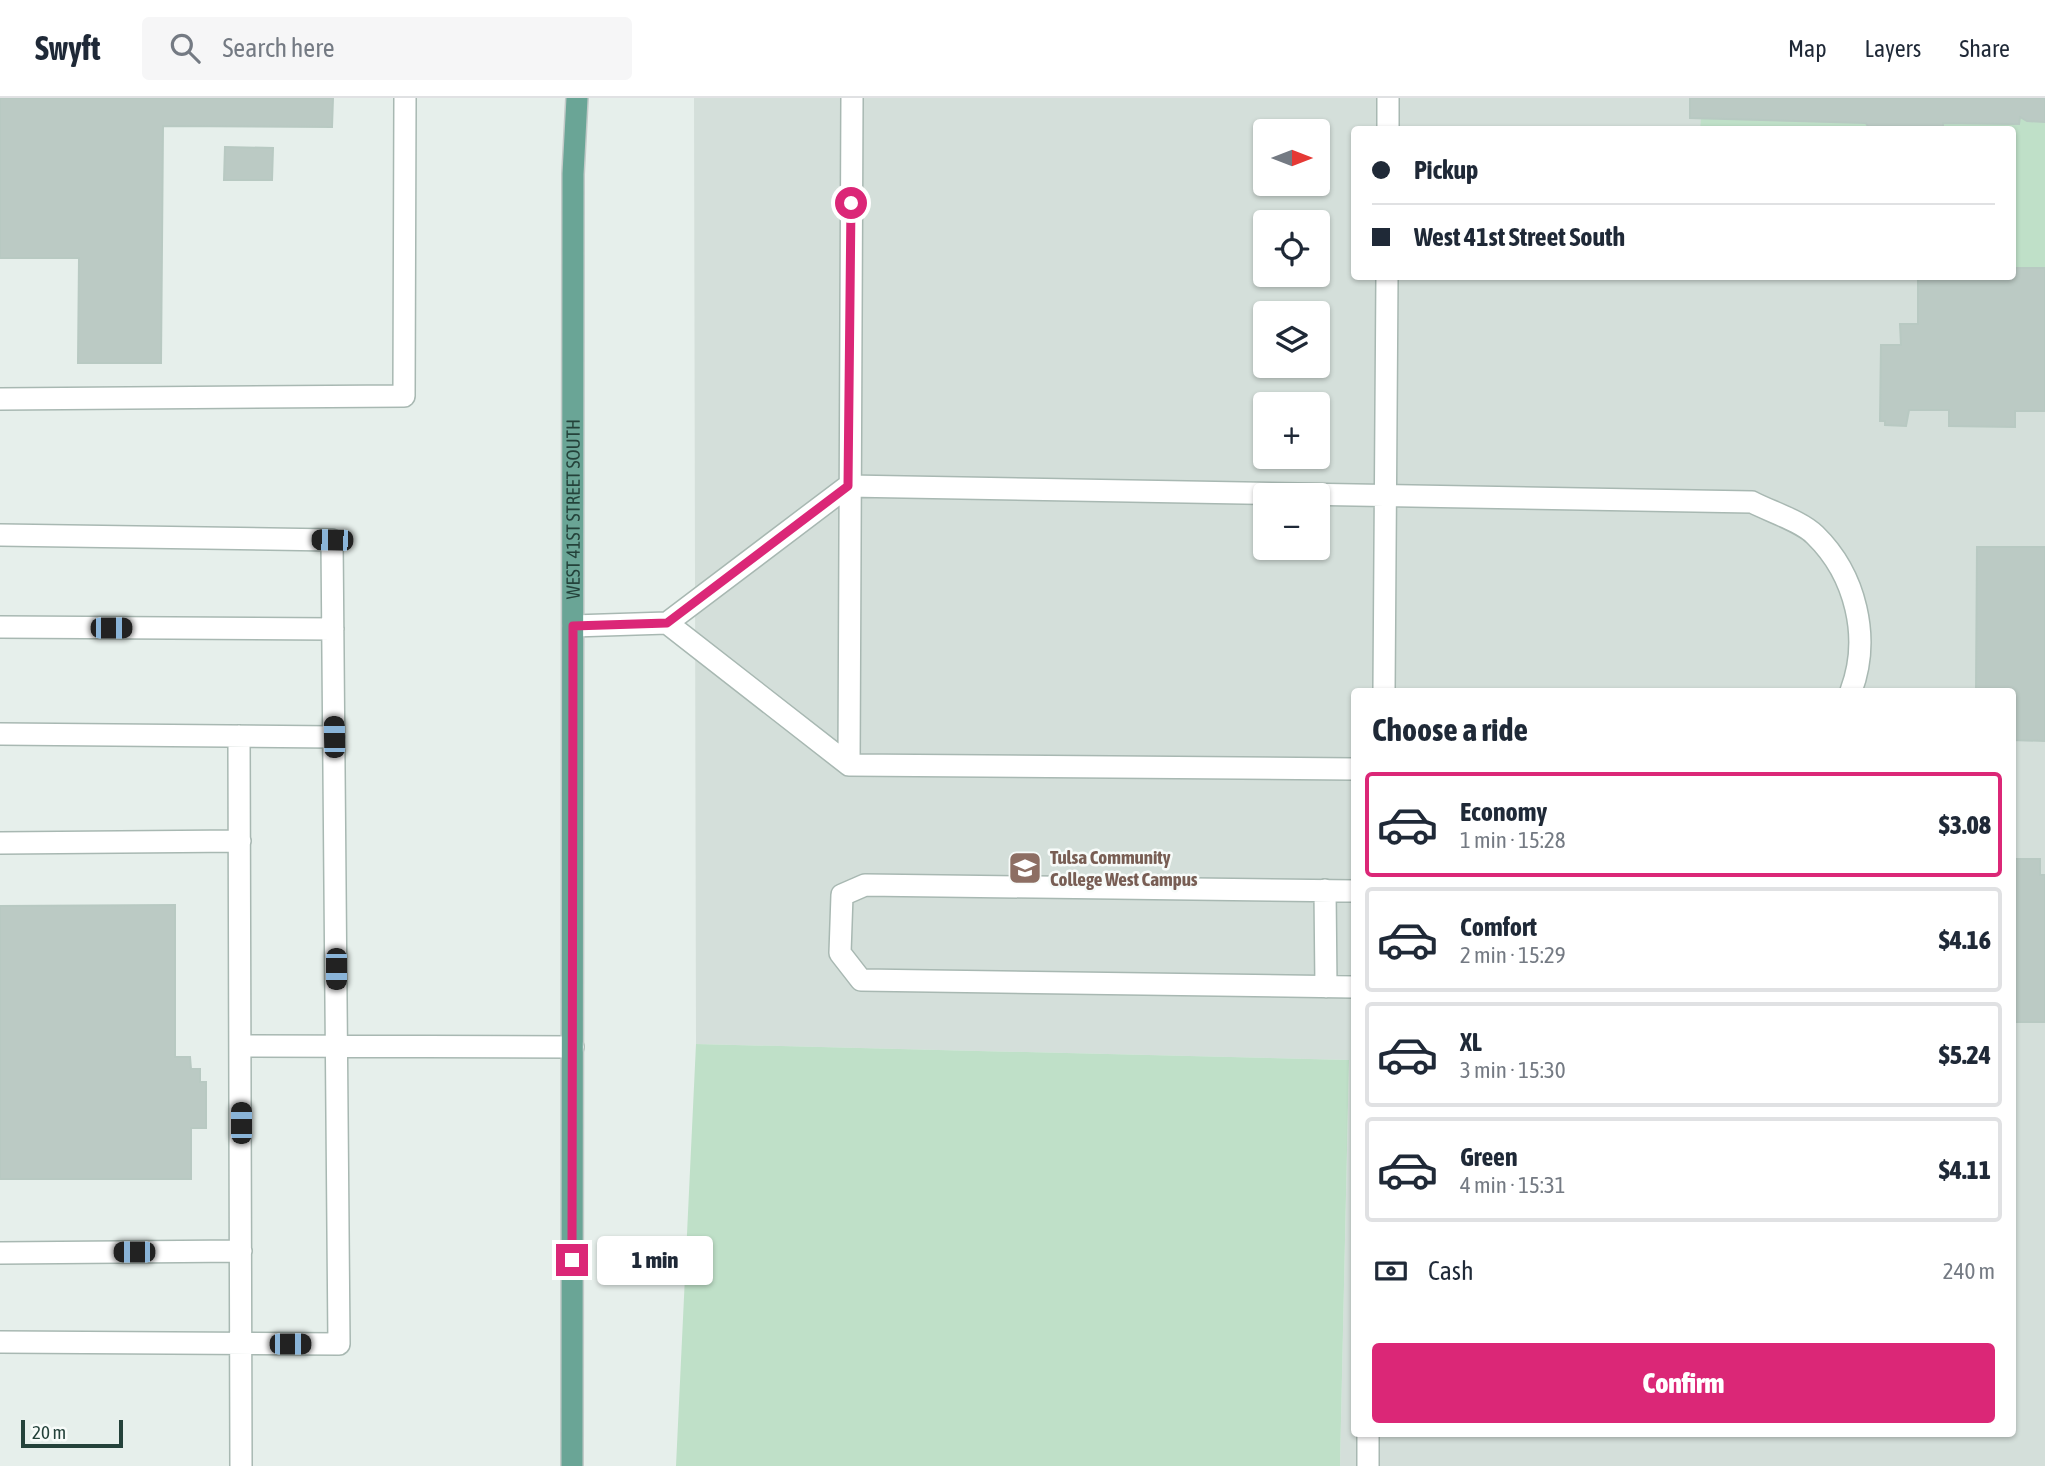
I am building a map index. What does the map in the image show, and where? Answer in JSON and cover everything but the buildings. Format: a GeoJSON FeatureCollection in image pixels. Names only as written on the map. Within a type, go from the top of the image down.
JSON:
{"type":"FeatureCollection","features":[{"type":"Feature","properties":{"kind":"main road","name":"WEST 41ST STREET SOUTH"},"geometry":{"type":"LineString","coordinates":[[572,1466],[573,174],[577,98]]}},
{"type":"Feature","properties":{"kind":"lane"},"geometry":{"type":"LineString","coordinates":[[0,399],[404,396],[405,98]]}},
{"type":"Feature","properties":{"kind":"lane"},"geometry":{"type":"LineString","coordinates":[[849,765],[848,486],[852,98]]}},
{"type":"Feature","properties":{"kind":"lane"},"geometry":{"type":"LineString","coordinates":[[1388,98],[1388,126]]}},
{"type":"Feature","properties":{"kind":"lane"},"geometry":{"type":"LineString","coordinates":[[1384,688],[1387,280]]}},
{"type":"Feature","properties":{"kind":"lane"},"geometry":{"type":"LineString","coordinates":[[573,626],[667,623],[848,486],[1752,502],[1814,534],[1849,580],[1861,636],[1852,688]]}},
{"type":"Feature","properties":{"kind":"lane"},"geometry":{"type":"LineString","coordinates":[[0,535],[332,540],[339,1344],[0,1342]]}},
{"type":"Feature","properties":{"kind":"lane"},"geometry":{"type":"LineString","coordinates":[[667,623],[849,765],[1351,769]]}},
{"type":"Feature","properties":{"kind":"lane"},"geometry":{"type":"LineString","coordinates":[[0,627],[333,629]]}},
{"type":"Feature","properties":{"kind":"lane"},"geometry":{"type":"LineString","coordinates":[[0,734],[334,737]]}},
{"type":"Feature","properties":{"kind":"lane"},"geometry":{"type":"LineString","coordinates":[[240,736],[241,1466]]}},
{"type":"Feature","properties":{"kind":"lane"},"geometry":{"type":"LineString","coordinates":[[0,842],[240,841]]}},
{"type":"Feature","properties":{"kind":"lane"},"geometry":{"type":"LineString","coordinates":[[1351,891],[865,885],[842,895],[840,953],[861,980],[1351,987]]}},
{"type":"Feature","properties":{"kind":"lane"},"geometry":{"type":"LineString","coordinates":[[1325,890],[1326,987]]}},
{"type":"Feature","properties":{"kind":"lane"},"geometry":{"type":"LineString","coordinates":[[241,1046],[573,1047]]}},
{"type":"Feature","properties":{"kind":"lane"},"geometry":{"type":"LineString","coordinates":[[0,1253],[241,1251]]}},
{"type":"Feature","properties":{"kind":"lane"},"geometry":{"type":"LineString","coordinates":[[1368,1437],[1368,1466]]}},
{"type":"Feature","properties":{"kind":"shaded area","name":"Tulsa Community College West Campus"},"geometry":{"type":"Polygon","coordinates":[[[694,98],[2045,98],[2045,1466],[1340,1466],[1349,1060],[696,1044],[694,98]]]}},
{"type":"Feature","properties":{"kind":"green space"},"geometry":{"type":"Polygon","coordinates":[[[2020,117],[2027,121],[2045,122],[2045,268],[2016,268],[2016,126],[1943,126],[1943,123],[2019,124],[2020,117]]]}},
{"type":"Feature","properties":{"kind":"green space"},"geometry":{"type":"Polygon","coordinates":[[[1701,118],[1866,123],[1868,126],[1700,126],[1701,118]]]}},
{"type":"Feature","properties":{"kind":"green space"},"geometry":{"type":"Polygon","coordinates":[[[696,1044],[1349,1060],[1340,1466],[676,1466],[696,1044]]]}},
{"type":"Feature","properties":{"kind":"place","name":"Tulsa Community College West Campus"},"geometry":{"type":"Point","coordinates":[1025,868]}},
{"type":"Feature","properties":{"kind":"route"},"geometry":{"type":"LineString","coordinates":[[572,1260],[573,626],[667,623],[848,486],[851,203]]}}]}
